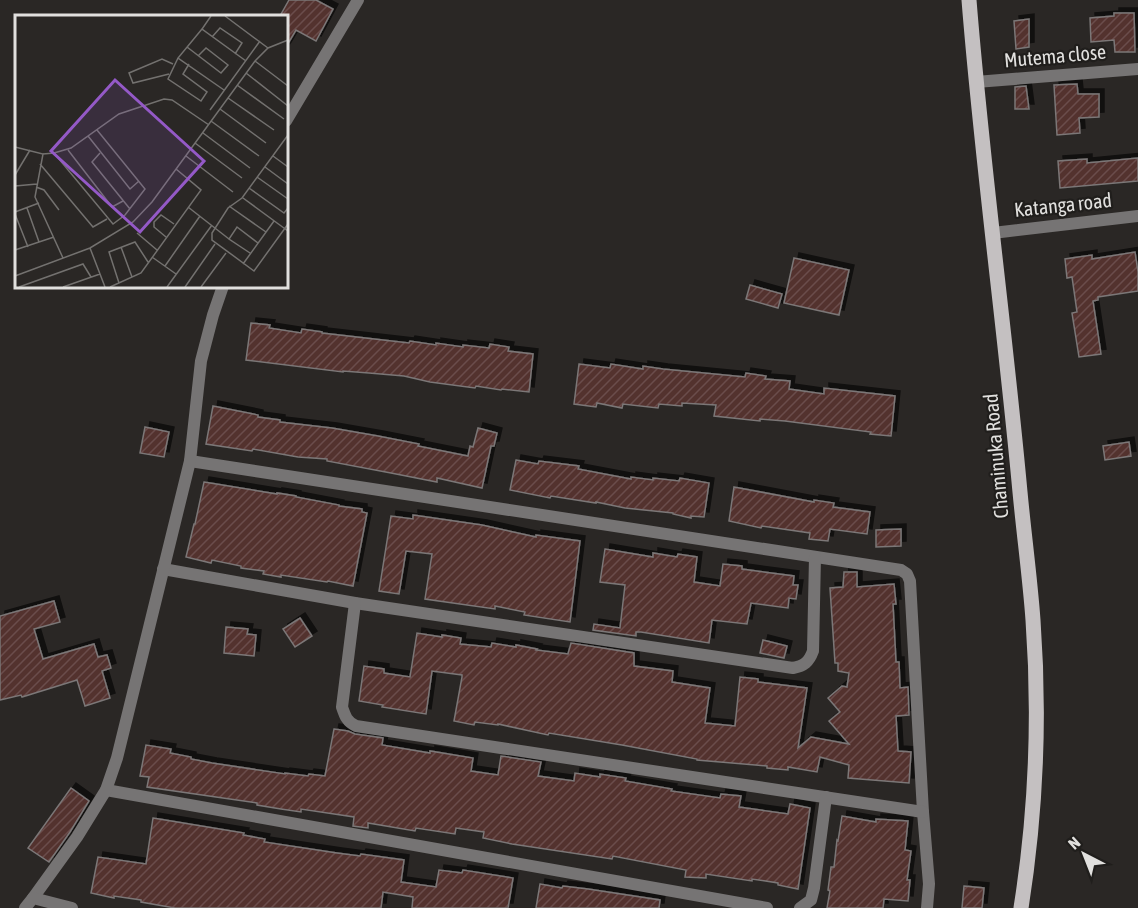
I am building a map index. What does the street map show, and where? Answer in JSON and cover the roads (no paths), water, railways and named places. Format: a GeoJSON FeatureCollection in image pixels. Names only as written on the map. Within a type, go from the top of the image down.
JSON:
{"type":"FeatureCollection","features":[{"type":"Feature","properties":{"kind":"main road","name":"Chaminuka Road"},"geometry":{"type":"LineString","coordinates":[[969,0],[976,82],[1010,376],[1033,620],[1035,749],[1032,816],[1021,908]]}},
{"type":"Feature","properties":{"kind":"street"},"geometry":{"type":"LineString","coordinates":[[288,118],[358,0]]}},
{"type":"Feature","properties":{"kind":"street","name":"Mutema close"},"geometry":{"type":"LineString","coordinates":[[976,82],[1138,69]]}},
{"type":"Feature","properties":{"kind":"street","name":"Katanga road"},"geometry":{"type":"LineString","coordinates":[[993,233],[1138,216]]}},
{"type":"Feature","properties":{"kind":"street"},"geometry":{"type":"LineString","coordinates":[[72,908],[29,903],[77,837],[106,790],[125,730],[190,461],[201,361],[222,288]]}},
{"type":"Feature","properties":{"kind":"street"},"geometry":{"type":"LineString","coordinates":[[190,461],[901,570],[907,574],[910,581],[922,812],[929,884],[927,908]]}},
{"type":"Feature","properties":{"kind":"street"},"geometry":{"type":"LineString","coordinates":[[163,569],[356,603],[793,668],[801,667],[806,663],[813,651],[815,557]]}},
{"type":"Feature","properties":{"kind":"street"},"geometry":{"type":"LineString","coordinates":[[356,603],[342,707],[350,724],[922,812]]}},
{"type":"Feature","properties":{"kind":"street"},"geometry":{"type":"LineString","coordinates":[[106,790],[767,908]]}},
{"type":"Feature","properties":{"kind":"street"},"geometry":{"type":"LineString","coordinates":[[800,908],[811,900],[814,888],[826,797]]}}]}
